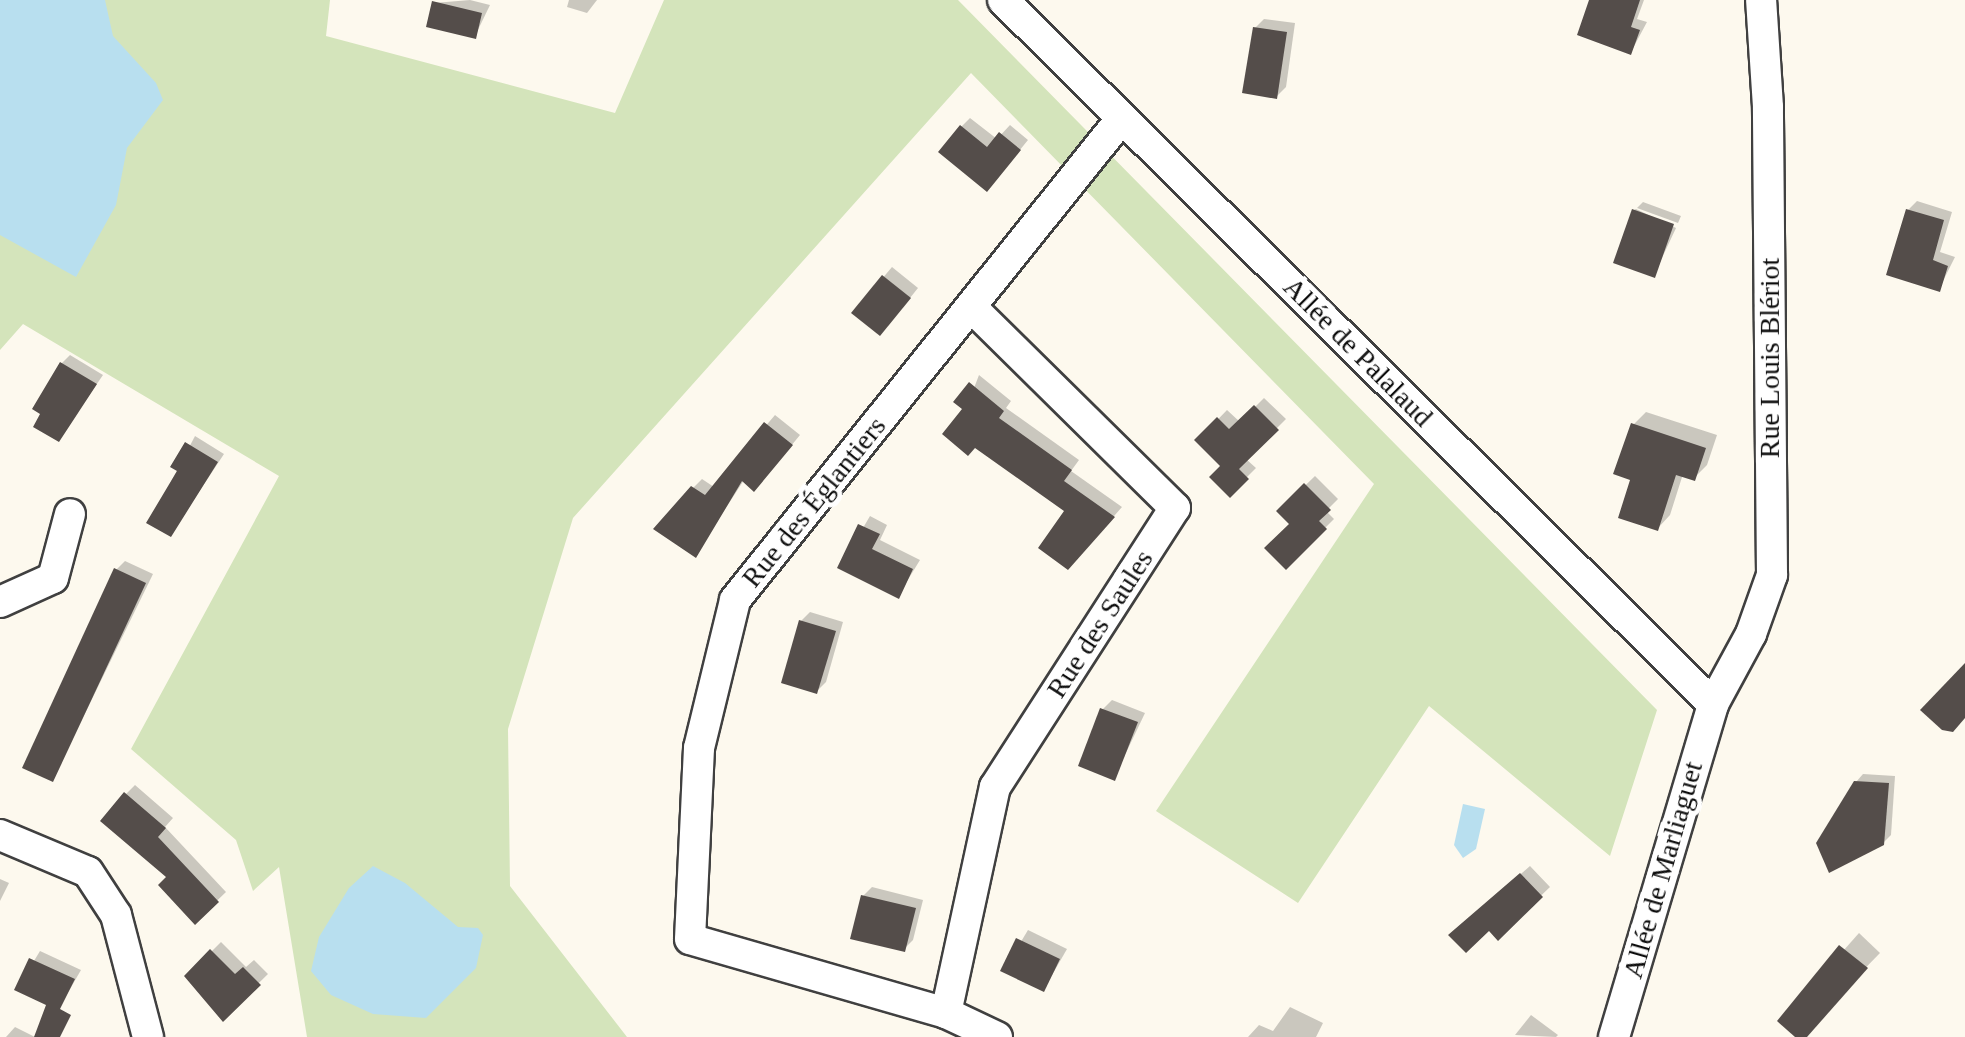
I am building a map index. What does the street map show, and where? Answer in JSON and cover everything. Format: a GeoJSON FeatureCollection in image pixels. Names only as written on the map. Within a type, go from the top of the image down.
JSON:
{"type":"FeatureCollection","features":[{"type":"Feature","properties":{"kind":"street","name":"Allée de Palalaud"},"geometry":{"type":"LineString","coordinates":[[1004,0],[1712,704]]}},
{"type":"Feature","properties":{"kind":"street","name":"Rue Louis Blériot"},"geometry":{"type":"LineString","coordinates":[[1712,704],[1750,634],[1772,575],[1768,107],[1761,0]]}},
{"type":"Feature","properties":{"kind":"street","name":"Rue des Églantiers"},"geometry":{"type":"LineString","coordinates":[[997,1037],[946,1013],[690,939],[699,748],[735,600],[1122,118]]}},
{"type":"Feature","properties":{"kind":"street","name":"Rue des Saules"},"geometry":{"type":"LineString","coordinates":[[946,1013],[995,786],[1174,508],[971,307]]}},
{"type":"Feature","properties":{"kind":"street"},"geometry":{"type":"LineString","coordinates":[[0,602],[53,578],[70,514]]}},
{"type":"Feature","properties":{"kind":"street","name":"Allée de Marliaguet"},"geometry":{"type":"LineString","coordinates":[[1614,1037],[1712,704]]}},
{"type":"Feature","properties":{"kind":"street"},"geometry":{"type":"LineString","coordinates":[[0,836],[88,872],[116,914],[148,1037]]}},
{"type":"Feature","properties":{"kind":"green space"},"geometry":{"type":"Polygon","coordinates":[[[0,0],[330,0],[326,36],[615,113],[664,0],[958,0],[1657,710],[1610,856],[1429,706],[1298,903],[1156,811],[1374,484],[971,73],[573,518],[508,729],[510,886],[627,1037],[307,1037],[279,867],[253,891],[236,840],[131,749],[279,476],[23,324],[0,350],[0,0]]]}},
{"type":"Feature","properties":{"kind":"water"},"geometry":{"type":"Polygon","coordinates":[[[0,0],[105,0],[113,36],[156,83],[163,100],[127,148],[116,205],[76,277],[0,235],[0,0]]]}},
{"type":"Feature","properties":{"kind":"water"},"geometry":{"type":"Polygon","coordinates":[[[1463,804],[1485,809],[1476,849],[1463,858],[1454,845],[1463,804]]]}},
{"type":"Feature","properties":{"kind":"water"},"geometry":{"type":"Polygon","coordinates":[[[373,866],[405,883],[458,927],[478,928],[483,935],[476,968],[426,1018],[373,1014],[331,995],[311,971],[319,937],[349,888],[373,866]]]}},
{"type":"Feature","properties":{"kind":"building"},"geometry":{"type":"Polygon","coordinates":[[[1589,0],[1640,0],[1631,27],[1640,30],[1631,55],[1577,35],[1589,0]]]}},
{"type":"Feature","properties":{"kind":"building"},"geometry":{"type":"Polygon","coordinates":[[[432,1],[482,13],[476,39],[426,27],[432,1]]]}},
{"type":"Feature","properties":{"kind":"building"},"geometry":{"type":"Polygon","coordinates":[[[1253,27],[1287,32],[1277,99],[1242,93],[1253,27]]]}},
{"type":"Feature","properties":{"kind":"building"},"geometry":{"type":"Polygon","coordinates":[[[960,125],[987,147],[999,132],[1021,150],[987,192],[938,152],[960,125]]]}},
{"type":"Feature","properties":{"kind":"building"},"geometry":{"type":"Polygon","coordinates":[[[1632,209],[1674,224],[1655,278],[1613,263],[1632,209]]]}},
{"type":"Feature","properties":{"kind":"building"},"geometry":{"type":"Polygon","coordinates":[[[1906,209],[1944,220],[1933,260],[1948,266],[1940,292],[1886,275],[1906,209]]]}},
{"type":"Feature","properties":{"kind":"building"},"geometry":{"type":"Polygon","coordinates":[[[882,275],[911,298],[880,336],[851,313],[882,275]]]}},
{"type":"Feature","properties":{"kind":"building"},"geometry":{"type":"Polygon","coordinates":[[[60,362],[97,384],[59,442],[33,427],[40,414],[32,409],[60,362]]]}},
{"type":"Feature","properties":{"kind":"building"},"geometry":{"type":"Polygon","coordinates":[[[969,382],[1004,411],[999,418],[1072,470],[1064,481],[1115,517],[1068,570],[1038,548],[1064,511],[975,448],[968,456],[942,434],[962,409],[953,402],[969,382]]]}},
{"type":"Feature","properties":{"kind":"building"},"geometry":{"type":"Polygon","coordinates":[[[1254,405],[1279,430],[1239,469],[1249,479],[1230,498],[1209,477],[1220,466],[1194,440],[1217,417],[1229,429],[1254,405]]]}},
{"type":"Feature","properties":{"kind":"building"},"geometry":{"type":"Polygon","coordinates":[[[764,422],[793,445],[754,492],[742,481],[696,558],[653,529],[691,486],[705,495],[764,422]]]}},
{"type":"Feature","properties":{"kind":"building"},"geometry":{"type":"Polygon","coordinates":[[[1631,423],[1706,448],[1695,481],[1676,475],[1658,531],[1618,518],[1630,480],[1613,474],[1631,423]]]}},
{"type":"Feature","properties":{"kind":"building"},"geometry":{"type":"Polygon","coordinates":[[[185,442],[218,462],[171,537],[146,523],[177,471],[170,467],[185,442]]]}},
{"type":"Feature","properties":{"kind":"building"},"geometry":{"type":"Polygon","coordinates":[[[1304,483],[1331,510],[1319,521],[1327,529],[1286,570],[1264,548],[1289,524],[1276,511],[1304,483]]]}},
{"type":"Feature","properties":{"kind":"building"},"geometry":{"type":"Polygon","coordinates":[[[858,524],[880,534],[872,549],[913,569],[899,599],[837,568],[858,524]]]}},
{"type":"Feature","properties":{"kind":"building"},"geometry":{"type":"Polygon","coordinates":[[[114,568],[146,583],[53,782],[22,768],[114,568]]]}},
{"type":"Feature","properties":{"kind":"building"},"geometry":{"type":"Polygon","coordinates":[[[799,620],[836,631],[817,694],[781,683],[799,620]]]}},
{"type":"Feature","properties":{"kind":"building"},"geometry":{"type":"Polygon","coordinates":[[[1965,663],[1965,718],[1953,732],[1942,730],[1920,710],[1965,663]]]}},
{"type":"Feature","properties":{"kind":"building"},"geometry":{"type":"Polygon","coordinates":[[[1100,708],[1138,722],[1115,781],[1078,766],[1100,708]]]}},
{"type":"Feature","properties":{"kind":"building"},"geometry":{"type":"Polygon","coordinates":[[[1854,781],[1889,783],[1884,845],[1829,873],[1816,843],[1854,781]]]}},
{"type":"Feature","properties":{"kind":"building"},"geometry":{"type":"Polygon","coordinates":[[[124,792],[166,828],[158,837],[219,902],[195,925],[158,885],[166,877],[100,821],[124,792]]]}},
{"type":"Feature","properties":{"kind":"building"},"geometry":{"type":"Polygon","coordinates":[[[1520,873],[1543,897],[1498,941],[1489,931],[1466,953],[1448,935],[1520,873]]]}},
{"type":"Feature","properties":{"kind":"building"},"geometry":{"type":"Polygon","coordinates":[[[861,895],[916,908],[905,952],[850,939],[861,895]]]}},
{"type":"Feature","properties":{"kind":"building"},"geometry":{"type":"Polygon","coordinates":[[[1016,938],[1060,959],[1044,992],[1000,971],[1016,938]]]}},
{"type":"Feature","properties":{"kind":"building"},"geometry":{"type":"Polygon","coordinates":[[[1839,945],[1868,968],[1807,1037],[1795,1037],[1777,1021],[1839,945]]]}},
{"type":"Feature","properties":{"kind":"building"},"geometry":{"type":"Polygon","coordinates":[[[210,949],[235,974],[243,967],[261,985],[223,1022],[184,976],[210,949]]]}},
{"type":"Feature","properties":{"kind":"building"},"geometry":{"type":"Polygon","coordinates":[[[29,958],[75,979],[60,1009],[71,1015],[60,1037],[34,1037],[46,1005],[14,990],[29,958]]]}}]}
